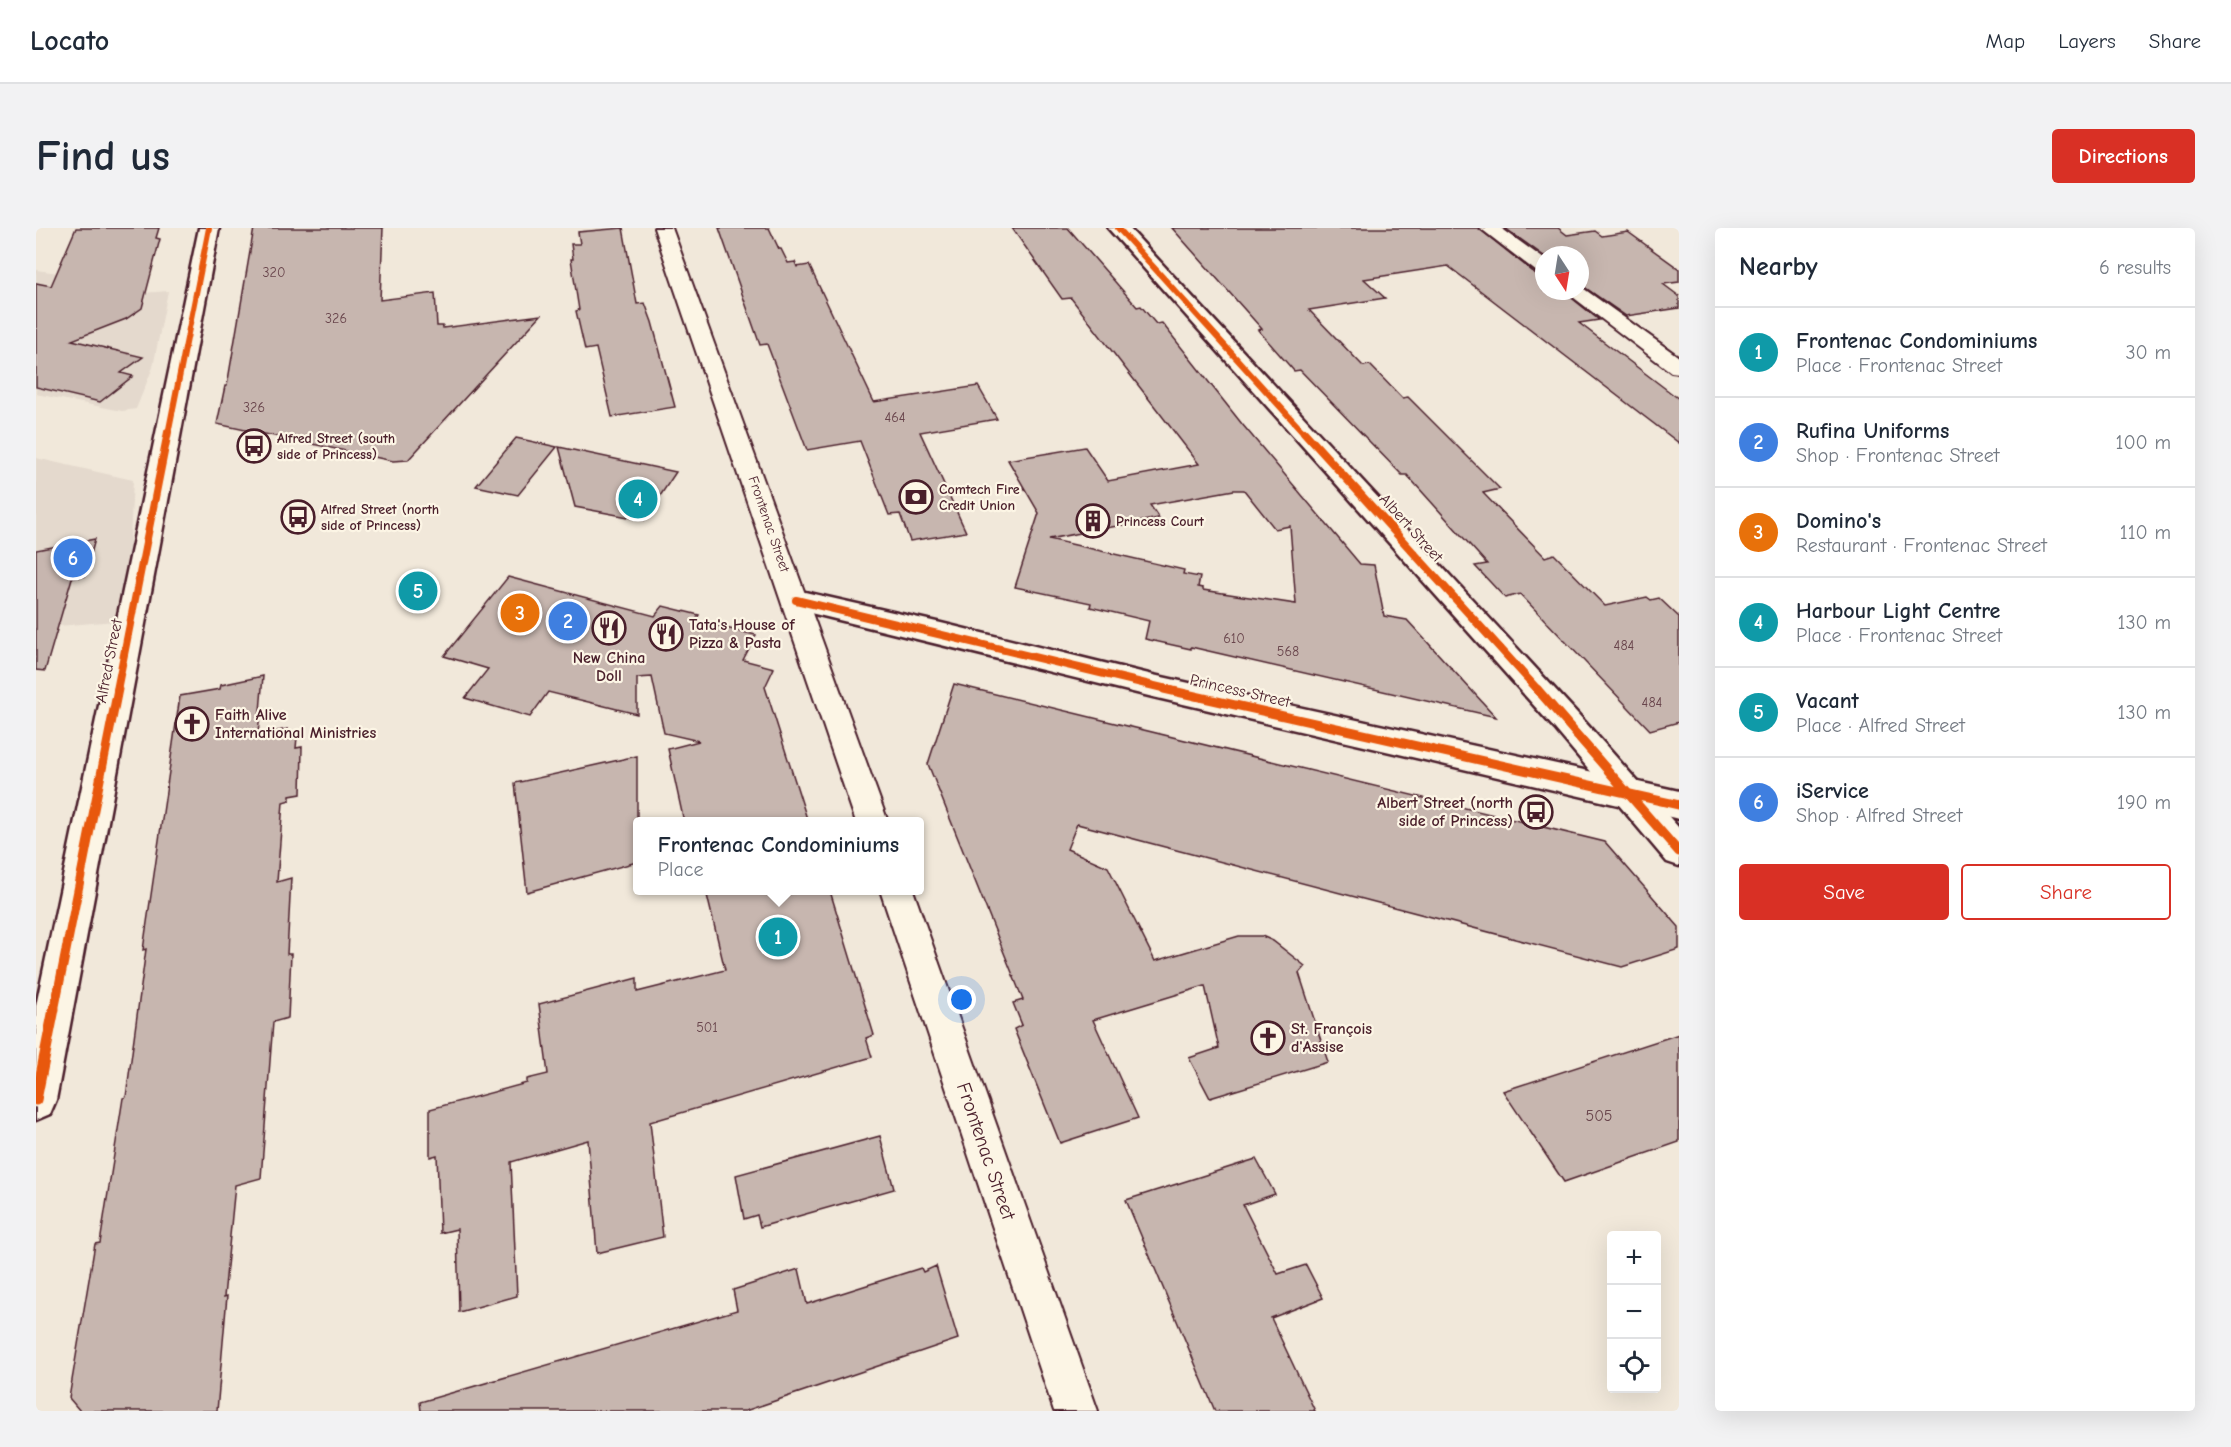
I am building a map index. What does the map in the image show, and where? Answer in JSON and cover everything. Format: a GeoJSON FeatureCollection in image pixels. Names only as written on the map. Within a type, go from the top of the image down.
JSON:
{"type":"FeatureCollection","features":[{"type":"Feature","properties":{"kind":"street","name":"Alfred Street"},"geometry":{"type":"LineString","coordinates":[[36,1100],[209,228]]}},
{"type":"Feature","properties":{"kind":"street","name":"Frontenac Street"},"geometry":{"type":"LineString","coordinates":[[663,228],[870,817]]}},
{"type":"Feature","properties":{"kind":"street","name":"Albert Street"},"geometry":{"type":"LineString","coordinates":[[1118,228],[1679,852]]}},
{"type":"Feature","properties":{"kind":"street"},"geometry":{"type":"LineString","coordinates":[[1489,228],[1535,261]]}},
{"type":"Feature","properties":{"kind":"street"},"geometry":{"type":"LineString","coordinates":[[1587,300],[1679,367]]}},
{"type":"Feature","properties":{"kind":"street","name":"Princess Street"},"geometry":{"type":"LineString","coordinates":[[795,600],[941,633],[1174,691],[1679,805]]}},
{"type":"Feature","properties":{"kind":"street","name":"Frontenac Street"},"geometry":{"type":"LineString","coordinates":[[897,895],[1076,1411]]}},
{"type":"Feature","properties":{"kind":"shaded area"},"geometry":{"type":"Polygon","coordinates":[[[36,270],[74,275],[92,297],[168,291],[153,367],[136,409],[122,411],[36,394],[36,270]]]}},
{"type":"Feature","properties":{"kind":"shaded area"},"geometry":{"type":"Polygon","coordinates":[[[36,458],[133,480],[126,620],[36,628],[36,458]]]}},
{"type":"Feature","properties":{"kind":"building"},"geometry":{"type":"Polygon","coordinates":[[[76,228],[159,228],[156,238],[160,239],[142,308],[126,319],[72,340],[143,357],[121,373],[133,376],[100,402],[36,387],[36,283],[51,286],[76,228]]]}},
{"type":"Feature","properties":{"kind":"building"},"geometry":{"type":"Polygon","coordinates":[[[254,228],[383,228],[380,300],[435,293],[437,326],[443,326],[443,328],[541,315],[408,460],[393,461],[217,424],[225,386],[227,386],[254,228]]]}},
{"type":"Feature","properties":{"kind":"building"},"geometry":{"type":"Polygon","coordinates":[[[623,228],[637,304],[645,303],[675,407],[612,417],[596,348],[585,350],[576,311],[579,310],[571,259],[573,259],[571,244],[580,244],[578,232],[623,228]]]}},
{"type":"Feature","properties":{"kind":"building"},"geometry":{"type":"Polygon","coordinates":[[[719,228],[769,228],[788,263],[795,262],[797,267],[809,265],[874,402],[978,386],[997,419],[920,432],[966,532],[910,541],[900,514],[889,515],[860,441],[807,450],[767,344],[760,345],[719,228]]]}},
{"type":"Feature","properties":{"kind":"building"},"geometry":{"type":"Polygon","coordinates":[[[1012,228],[1068,228],[1137,307],[1141,306],[1156,324],[1162,323],[1242,424],[1360,564],[1374,565],[1384,616],[1407,620],[1496,717],[1191,647],[1191,649],[1145,639],[1149,621],[1090,607],[1091,603],[1015,587],[1039,513],[1008,460],[1085,447],[1108,481],[1199,464],[1071,298],[1062,299],[1012,228]],[[1244,490],[1150,505],[1159,518],[1049,539],[1184,570],[1183,574],[1200,577],[1198,587],[1203,590],[1296,604],[1290,526],[1275,529],[1244,490]]]}},
{"type":"Feature","properties":{"kind":"building"},"geometry":{"type":"Polygon","coordinates":[[[1172,228],[1478,228],[1535,273],[1535,300],[1574,300],[1599,320],[1579,323],[1679,399],[1679,443],[1448,266],[1364,279],[1385,298],[1309,310],[1363,366],[1370,365],[1402,398],[1408,397],[1500,489],[1483,493],[1545,557],[1554,554],[1605,606],[1647,597],[1651,600],[1659,598],[1679,617],[1679,722],[1650,730],[1520,594],[1505,598],[1475,566],[1487,564],[1407,475],[1402,475],[1300,370],[1294,371],[1258,330],[1262,329],[1172,228]]]}},
{"type":"Feature","properties":{"kind":"building"},"geometry":{"type":"Polygon","coordinates":[[[1505,228],[1558,228],[1567,235],[1595,231],[1602,236],[1628,232],[1679,269],[1679,282],[1663,284],[1679,296],[1679,308],[1626,316],[1589,290],[1589,246],[1535,246],[1535,250],[1505,228]]]}},
{"type":"Feature","properties":{"kind":"building"},"geometry":{"type":"Polygon","coordinates":[[[516,438],[557,447],[518,495],[476,486],[516,438]]]}},
{"type":"Feature","properties":{"kind":"building"},"geometry":{"type":"Polygon","coordinates":[[[559,447],[676,472],[644,520],[575,507],[559,447]]]}},
{"type":"Feature","properties":{"kind":"building"},"geometry":{"type":"Polygon","coordinates":[[[95,539],[85,576],[72,578],[45,671],[36,670],[36,550],[95,539]]]}},
{"type":"Feature","properties":{"kind":"building"},"geometry":{"type":"Polygon","coordinates":[[[508,577],[655,616],[663,606],[699,615],[695,621],[756,635],[743,660],[774,668],[765,687],[806,817],[683,817],[668,749],[699,741],[664,733],[652,677],[637,678],[637,714],[548,692],[530,717],[465,698],[488,669],[444,656],[508,577]]]}},
{"type":"Feature","properties":{"kind":"building"},"geometry":{"type":"Polygon","coordinates":[[[263,676],[258,735],[288,729],[287,739],[297,737],[296,748],[302,747],[301,794],[290,796],[290,800],[283,802],[277,882],[291,878],[287,954],[291,954],[288,1018],[273,1022],[261,1178],[235,1185],[224,1297],[227,1296],[217,1411],[80,1411],[69,1398],[95,1244],[100,1243],[123,1098],[126,1097],[146,949],[143,950],[180,696],[220,689],[221,685],[263,676]]]}},
{"type":"Feature","properties":{"kind":"building"},"geometry":{"type":"Polygon","coordinates":[[[954,684],[1605,842],[1679,927],[1679,949],[1622,967],[1077,824],[1067,849],[1108,867],[1155,961],[1239,936],[1262,936],[1273,941],[1305,966],[1299,973],[1328,1062],[1210,1098],[1189,1058],[1219,1048],[1205,986],[1093,1020],[1138,1118],[1060,1143],[1014,1029],[1022,1025],[1013,1003],[1023,1000],[928,764],[954,684]]]}},
{"type":"Feature","properties":{"kind":"building"},"geometry":{"type":"Polygon","coordinates":[[[637,756],[637,817],[633,817],[633,863],[527,892],[515,783],[637,756]]]}},
{"type":"Feature","properties":{"kind":"building"},"geometry":{"type":"Polygon","coordinates":[[[707,895],[831,895],[874,1035],[866,1038],[872,1057],[650,1122],[663,1237],[597,1253],[588,1140],[511,1162],[517,1296],[459,1312],[457,1229],[440,1233],[437,1155],[430,1157],[430,1109],[527,1083],[527,1079],[548,1074],[539,1004],[637,978],[637,992],[725,970],[707,895]]]}},
{"type":"Feature","properties":{"kind":"building"},"geometry":{"type":"Polygon","coordinates":[[[1679,1034],[1679,1142],[1564,1182],[1503,1091],[1679,1034]]]}},
{"type":"Feature","properties":{"kind":"building"},"geometry":{"type":"Polygon","coordinates":[[[880,1136],[894,1189],[760,1227],[757,1215],[744,1219],[736,1175],[880,1136]]]}},
{"type":"Feature","properties":{"kind":"building"},"geometry":{"type":"Polygon","coordinates":[[[1256,1159],[1275,1194],[1243,1205],[1278,1274],[1306,1265],[1323,1298],[1271,1318],[1315,1411],[1215,1411],[1126,1200],[1256,1159]]]}},
{"type":"Feature","properties":{"kind":"building"},"geometry":{"type":"Polygon","coordinates":[[[936,1266],[958,1339],[745,1411],[421,1411],[420,1402],[737,1310],[733,1290],[799,1269],[807,1304],[921,1268],[923,1272],[936,1266]]]}},
{"type":"Feature","properties":{"kind":"cycle path"},"geometry":{"type":"LineString","coordinates":[[36,1100],[209,228]]}},
{"type":"Feature","properties":{"kind":"cycle path"},"geometry":{"type":"LineString","coordinates":[[1118,228],[1566,721],[1679,852]]}},
{"type":"Feature","properties":{"kind":"cycle path"},"geometry":{"type":"LineString","coordinates":[[796,600],[941,633],[1153,686],[1679,805]]}},
{"type":"Feature","properties":{"kind":"place","name":"Alfred Street (south side of Princess)"},"geometry":{"type":"Point","coordinates":[254,446]}},
{"type":"Feature","properties":{"kind":"place","name":"Comtech Fire Credit Union"},"geometry":{"type":"Point","coordinates":[916,497]}},
{"type":"Feature","properties":{"kind":"place","name":"Harbour Light Centre"},"geometry":{"type":"Point","coordinates":[638,499]}},
{"type":"Feature","properties":{"kind":"place","name":"Alfred Street (north side of Princess)"},"geometry":{"type":"Point","coordinates":[298,517]}},
{"type":"Feature","properties":{"kind":"place","name":"Princess Court"},"geometry":{"type":"Point","coordinates":[1093,521]}},
{"type":"Feature","properties":{"kind":"place","name":"iService"},"geometry":{"type":"Point","coordinates":[73,558]}},
{"type":"Feature","properties":{"kind":"place","name":"Vacant"},"geometry":{"type":"Point","coordinates":[418,591]}},
{"type":"Feature","properties":{"kind":"place","name":"Domino's"},"geometry":{"type":"Point","coordinates":[520,613]}},
{"type":"Feature","properties":{"kind":"place","name":"Rufina Uniforms"},"geometry":{"type":"Point","coordinates":[568,621]}},
{"type":"Feature","properties":{"kind":"place","name":"New China Doll"},"geometry":{"type":"Point","coordinates":[609,628]}},
{"type":"Feature","properties":{"kind":"place","name":"Tata's House of Pizza & Pasta"},"geometry":{"type":"Point","coordinates":[666,634]}},
{"type":"Feature","properties":{"kind":"place","name":"Faith Alive International Ministries"},"geometry":{"type":"Point","coordinates":[192,724]}},
{"type":"Feature","properties":{"kind":"place","name":"Albert Street (north side of Princess)"},"geometry":{"type":"Point","coordinates":[1536,812]}},
{"type":"Feature","properties":{"kind":"place","name":"Frontenac Condominiums"},"geometry":{"type":"Point","coordinates":[778,937]}},
{"type":"Feature","properties":{"kind":"place","name":"St. François d'Assise"},"geometry":{"type":"Point","coordinates":[1268,1038]}}]}
